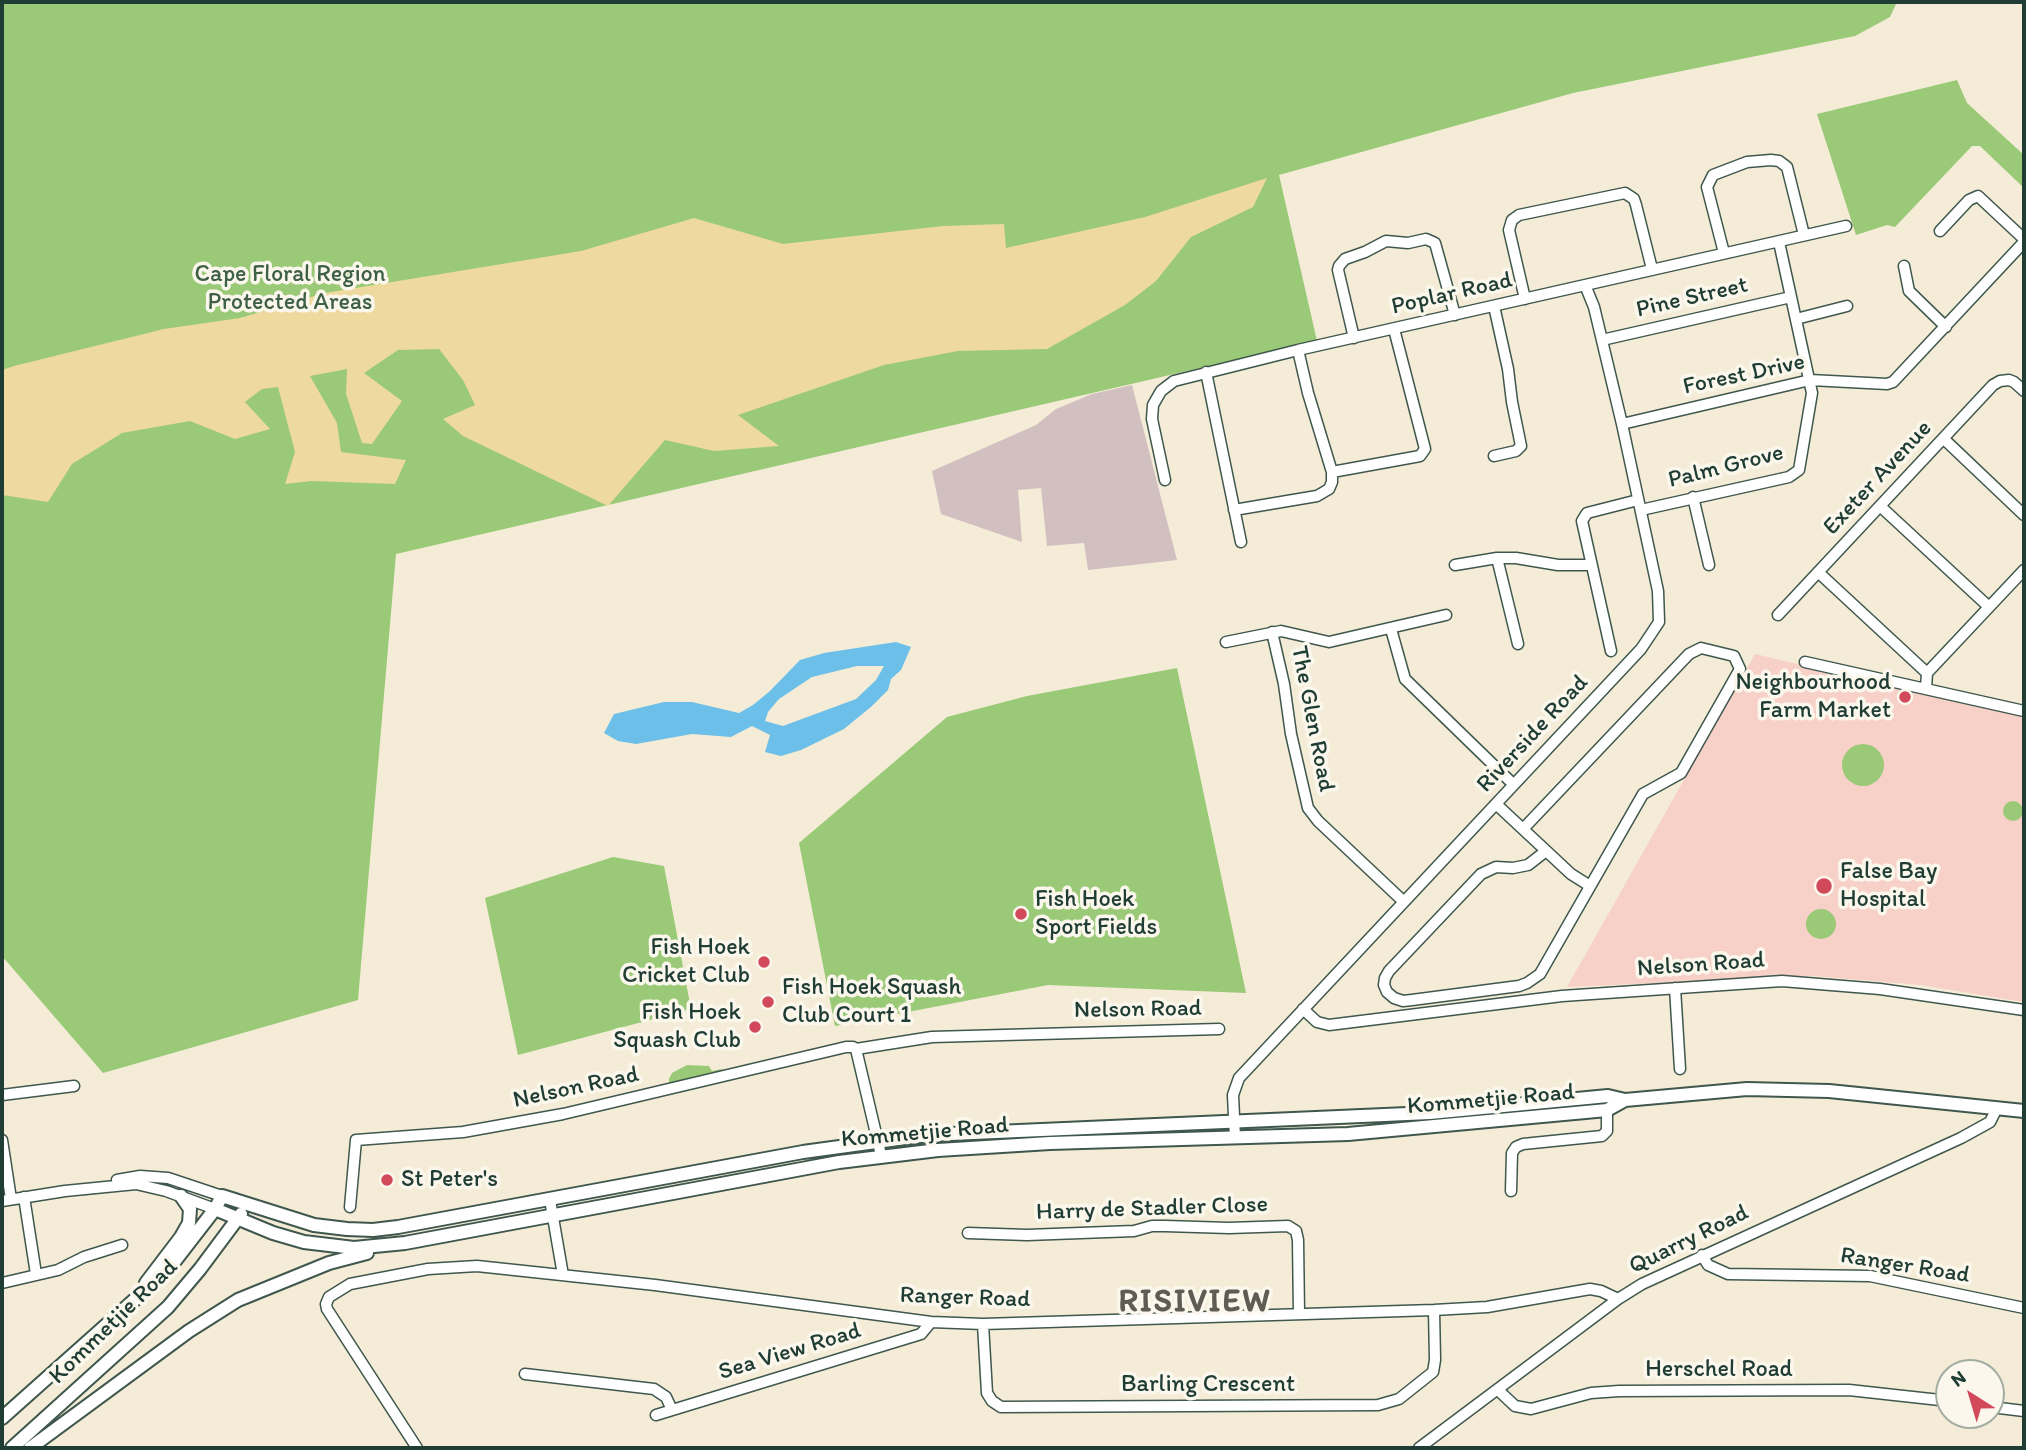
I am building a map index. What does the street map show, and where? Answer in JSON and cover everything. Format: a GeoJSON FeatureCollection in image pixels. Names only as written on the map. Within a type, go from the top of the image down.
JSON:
{"type":"FeatureCollection","features":[{"type":"Feature","properties":{"kind":"main road","name":"Kommetjie Road"},"geometry":{"type":"LineString","coordinates":[[2,1418],[167,1271],[222,1196],[314,1225],[347,1230],[373,1230],[878,1140],[927,1135],[1430,1113],[1553,1100],[1608,1096],[1625,1100],[1747,1089],[1829,1091],[2024,1111]]}},
{"type":"Feature","properties":{"kind":"main road","name":"Kommetjie Road"},"geometry":{"type":"LineString","coordinates":[[215,1209],[273,1233],[334,1247],[354,1248],[405,1242],[881,1156],[1050,1143],[1348,1134],[1607,1110],[1625,1100]]}},
{"type":"Feature","properties":{"kind":"main road"},"geometry":{"type":"LineString","coordinates":[[129,1306],[189,1223],[190,1209],[181,1196]]}},
{"type":"Feature","properties":{"kind":"main road","name":"Kommetjie Road"},"geometry":{"type":"LineString","coordinates":[[12,1448],[168,1307],[247,1204]]}},
{"type":"Feature","properties":{"kind":"main road"},"geometry":{"type":"LineString","coordinates":[[30,1448],[189,1331],[238,1300],[329,1263],[405,1242]]}},
{"type":"Feature","properties":{"kind":"street"},"geometry":{"type":"LineString","coordinates":[[1724,253],[1707,187],[1713,175],[1747,162],[1771,159],[1787,167],[1804,235]]}},
{"type":"Feature","properties":{"kind":"street"},"geometry":{"type":"LineString","coordinates":[[1525,299],[1508,230],[1512,220],[1518,215],[1625,192],[1634,199],[1652,269]]}},
{"type":"Feature","properties":{"kind":"street"},"geometry":{"type":"LineString","coordinates":[[1940,230],[1969,200],[1978,196],[2024,240]]}},
{"type":"Feature","properties":{"kind":"street","name":"Poplar Road"},"geometry":{"type":"LineString","coordinates":[[1165,480],[1152,419],[1153,405],[1161,391],[1174,381],[1298,350],[1846,226]]}},
{"type":"Feature","properties":{"kind":"street"},"geometry":{"type":"LineString","coordinates":[[1354,338],[1339,265],[1345,259],[1386,241],[1408,243],[1426,239],[1435,243],[1455,315]]}},
{"type":"Feature","properties":{"kind":"street","name":"Forest Drive"},"geometry":{"type":"LineString","coordinates":[[1622,424],[1810,380],[1887,384],[1898,377],[1946,327],[2024,240]]}},
{"type":"Feature","properties":{"kind":"street","name":"Palm Grove"},"geometry":{"type":"LineString","coordinates":[[1591,565],[1583,527],[1584,516],[1590,512],[1693,497],[1789,477],[1799,470],[1812,393],[1779,242]]}},
{"type":"Feature","properties":{"kind":"street"},"geometry":{"type":"LineString","coordinates":[[1904,266],[1909,291],[1946,327]]}},
{"type":"Feature","properties":{"kind":"street","name":"Riverside Road"},"geometry":{"type":"LineString","coordinates":[[1235,1138],[1233,1095],[1239,1078],[1641,649],[1655,630],[1660,604],[1640,505],[1594,307],[1585,285]]}},
{"type":"Feature","properties":{"kind":"street","name":"Pine Street"},"geometry":{"type":"LineString","coordinates":[[1602,340],[1791,297]]}},
{"type":"Feature","properties":{"kind":"street"},"geometry":{"type":"LineString","coordinates":[[1494,306],[1521,446],[1516,451],[1494,456]]}},
{"type":"Feature","properties":{"kind":"street"},"geometry":{"type":"LineString","coordinates":[[1797,319],[1847,306]]}},
{"type":"Feature","properties":{"kind":"street"},"geometry":{"type":"LineString","coordinates":[[1332,472],[1420,456],[1425,449],[1394,329]]}},
{"type":"Feature","properties":{"kind":"street"},"geometry":{"type":"LineString","coordinates":[[1234,510],[1317,496],[1329,489],[1332,472],[1298,350]]}},
{"type":"Feature","properties":{"kind":"street"},"geometry":{"type":"LineString","coordinates":[[1206,372],[1241,542]]}},
{"type":"Feature","properties":{"kind":"street","name":"Exeter Avenue"},"geometry":{"type":"LineString","coordinates":[[1778,615],[1993,385],[2004,380],[2014,382],[2024,391]]}},
{"type":"Feature","properties":{"kind":"street"},"geometry":{"type":"LineString","coordinates":[[1944,439],[2024,515]]}},
{"type":"Feature","properties":{"kind":"street"},"geometry":{"type":"LineString","coordinates":[[1693,497],[1709,565]]}},
{"type":"Feature","properties":{"kind":"street"},"geometry":{"type":"LineString","coordinates":[[1880,506],[1989,607]]}},
{"type":"Feature","properties":{"kind":"street"},"geometry":{"type":"LineString","coordinates":[[1497,558],[1518,644]]}},
{"type":"Feature","properties":{"kind":"street"},"geometry":{"type":"LineString","coordinates":[[1455,565],[1497,558],[1517,558],[1558,565],[1591,565],[1612,651]]}},
{"type":"Feature","properties":{"kind":"street"},"geometry":{"type":"LineString","coordinates":[[1926,688],[1927,673],[2024,570]]}},
{"type":"Feature","properties":{"kind":"street"},"geometry":{"type":"LineString","coordinates":[[1818,572],[1927,673]]}},
{"type":"Feature","properties":{"kind":"street"},"geometry":{"type":"LineString","coordinates":[[1226,642],[1288,631],[1329,642],[1446,615]]}},
{"type":"Feature","properties":{"kind":"street"},"geometry":{"type":"LineString","coordinates":[[1391,629],[1405,679],[1514,784]]}},
{"type":"Feature","properties":{"kind":"street","name":"The Glen Road"},"geometry":{"type":"LineString","coordinates":[[1272,632],[1308,808],[1318,821],[1403,901]]}},
{"type":"Feature","properties":{"kind":"street"},"geometry":{"type":"LineString","coordinates":[[1523,829],[1689,654],[1701,648],[1734,656],[1740,669],[1681,772],[1643,794],[1540,974],[1528,984],[1519,986],[1403,1001],[1394,998],[1384,985],[1389,971],[1481,874],[1496,867],[1528,865],[1546,851]]}},
{"type":"Feature","properties":{"kind":"street"},"geometry":{"type":"LineString","coordinates":[[1805,662],[2024,711]]}},
{"type":"Feature","properties":{"kind":"street"},"geometry":{"type":"LineString","coordinates":[[1496,804],[1571,874],[1590,886]]}},
{"type":"Feature","properties":{"kind":"street","name":"Nelson Road"},"geometry":{"type":"LineString","coordinates":[[1303,1009],[1317,1022],[1329,1025],[1562,996],[1790,981],[1880,989],[2024,1010]]}},
{"type":"Feature","properties":{"kind":"street"},"geometry":{"type":"LineString","coordinates":[[1675,988],[1680,1069]]}},
{"type":"Feature","properties":{"kind":"street","name":"Nelson Road"},"geometry":{"type":"LineString","coordinates":[[350,1207],[356,1140],[495,1127],[563,1114],[846,1047],[856,1049],[932,1037],[1219,1029]]}},
{"type":"Feature","properties":{"kind":"street"},"geometry":{"type":"LineString","coordinates":[[856,1049],[881,1156]]}},
{"type":"Feature","properties":{"kind":"street"},"geometry":{"type":"LineString","coordinates":[[2,1095],[74,1086]]}},
{"type":"Feature","properties":{"kind":"street","name":"Quarry Road"},"geometry":{"type":"LineString","coordinates":[[1419,1448],[1618,1299],[1702,1255],[1961,1138],[1990,1122],[1997,1108]]}},
{"type":"Feature","properties":{"kind":"street"},"geometry":{"type":"LineString","coordinates":[[1511,1191],[1512,1153],[1516,1147],[1602,1136],[1607,1131],[1607,1110]]}},
{"type":"Feature","properties":{"kind":"street"},"geometry":{"type":"LineString","coordinates":[[2,1140],[6,1200],[136,1184],[181,1196],[215,1209]]}},
{"type":"Feature","properties":{"kind":"street"},"geometry":{"type":"LineString","coordinates":[[65,1191],[78,1186],[140,1176],[159,1176],[222,1196]]}},
{"type":"Feature","properties":{"kind":"street"},"geometry":{"type":"LineString","coordinates":[[24,1197],[36,1274]]}},
{"type":"Feature","properties":{"kind":"street"},"geometry":{"type":"LineString","coordinates":[[550,1199],[564,1275]]}},
{"type":"Feature","properties":{"kind":"street","name":"Harry de Stadler Close"},"geometry":{"type":"LineString","coordinates":[[968,1233],[1027,1235],[1135,1231],[1152,1226],[1288,1226],[1296,1231],[1298,1240],[1300,1314]]}},
{"type":"Feature","properties":{"kind":"street"},"geometry":{"type":"LineString","coordinates":[[2,1283],[58,1270],[84,1257],[122,1245]]}},
{"type":"Feature","properties":{"kind":"street","name":"Ranger Road"},"geometry":{"type":"LineString","coordinates":[[1702,1255],[1708,1265],[1728,1274],[1870,1276],[2024,1308]]}},
{"type":"Feature","properties":{"kind":"street","name":"Ranger Road"},"geometry":{"type":"LineString","coordinates":[[417,1448],[327,1309],[329,1297],[350,1284],[428,1269],[477,1266],[656,1285],[931,1322],[983,1324],[1487,1307],[1590,1289],[1618,1299]]}},
{"type":"Feature","properties":{"kind":"street","name":"Barling Crescent"},"geometry":{"type":"LineString","coordinates":[[983,1324],[987,1392],[992,1401],[1001,1407],[1378,1405],[1399,1399],[1433,1372],[1434,1310]]}},
{"type":"Feature","properties":{"kind":"street","name":"Sea View Road"},"geometry":{"type":"LineString","coordinates":[[656,1415],[921,1334],[931,1322]]}},
{"type":"Feature","properties":{"kind":"street"},"geometry":{"type":"LineString","coordinates":[[525,1374],[654,1389],[666,1397],[672,1410]]}},
{"type":"Feature","properties":{"kind":"street","name":"Herschel Road"},"geometry":{"type":"LineString","coordinates":[[1498,1390],[1515,1406],[1531,1409],[1591,1393],[1619,1391],[1849,1390],[1935,1399]]}},
{"type":"Feature","properties":{"kind":"street"},"geometry":{"type":"LineString","coordinates":[[2005,1408],[2024,1411]]}},
{"type":"Feature","properties":{"kind":"shaded area"},"geometry":{"type":"Polygon","coordinates":[[[1132,385],[1177,560],[1088,570],[1084,543],[1047,546],[1041,488],[1018,490],[1022,542],[941,514],[932,471],[1036,425],[1056,409],[1092,394],[1132,385]]]}},
{"type":"Feature","properties":{"kind":"shaded area","name":"False Bay Hospital"},"geometry":{"type":"Polygon","coordinates":[[[1755,654],[2024,717],[2024,1002],[1921,985],[1813,976],[1567,987],[1755,654]]]}},
{"type":"Feature","properties":{"kind":"green space","name":"Cape Floral Region Protected Areas"},"geometry":{"type":"Polygon","coordinates":[[[2,2],[1897,2],[1890,17],[1855,36],[1573,93],[1279,175],[1317,341],[396,554],[358,1000],[103,1073],[2,956],[2,2]]]}},
{"type":"Feature","properties":{"kind":"green space"},"geometry":{"type":"Polygon","coordinates":[[[1957,80],[1967,103],[2024,155],[2024,188],[1980,146],[1972,146],[1895,227],[1887,225],[1856,235],[1817,114],[1957,80]]]}},
{"type":"Feature","properties":{"kind":"green space","name":"Fish Hoek Sport Fields"},"geometry":{"type":"Polygon","coordinates":[[[1177,668],[1246,993],[1048,985],[835,1026],[799,843],[947,717],[1027,696],[1177,668]]]}},
{"type":"Feature","properties":{"kind":"green space"},"geometry":{"type":"Polygon","coordinates":[[[1863,744],[1878,750],[1884,765],[1878,780],[1863,786],[1848,780],[1842,765],[1848,750],[1863,744]]]}},
{"type":"Feature","properties":{"kind":"green space"},"geometry":{"type":"Polygon","coordinates":[[[2009,801],[2017,801],[2023,811],[2017,821],[2009,821],[2003,815],[2003,807],[2009,801]]]}},
{"type":"Feature","properties":{"kind":"green space"},"geometry":{"type":"Polygon","coordinates":[[[613,857],[664,866],[691,1009],[518,1055],[485,898],[613,857]]]}},
{"type":"Feature","properties":{"kind":"green space"},"geometry":{"type":"Polygon","coordinates":[[[1821,909],[1832,913],[1836,924],[1832,935],[1821,939],[1810,935],[1806,924],[1810,913],[1821,909]]]}},
{"type":"Feature","properties":{"kind":"green space"},"geometry":{"type":"Polygon","coordinates":[[[687,1065],[709,1066],[712,1071],[722,1069],[724,1072],[669,1084],[672,1073],[687,1065]]]}},
{"type":"Feature","properties":{"kind":"sand"},"geometry":{"type":"Polygon","coordinates":[[[1267,178],[1253,207],[1191,237],[1156,281],[1125,305],[1047,349],[958,351],[884,365],[738,415],[779,446],[714,451],[665,440],[608,506],[463,436],[443,419],[475,405],[463,380],[439,349],[398,350],[364,373],[402,401],[372,444],[362,443],[346,394],[347,369],[310,376],[337,423],[341,452],[406,460],[395,484],[312,481],[285,484],[295,452],[278,387],[262,389],[245,402],[270,429],[235,439],[190,421],[122,433],[72,464],[48,502],[2,495],[2,370],[14,366],[164,329],[240,318],[325,293],[581,251],[694,218],[783,244],[943,226],[1004,224],[1006,248],[1145,217],[1267,178]]]}},
{"type":"Feature","properties":{"kind":"water"},"geometry":{"type":"Polygon","coordinates":[[[896,642],[911,647],[901,670],[891,679],[888,690],[872,706],[844,729],[801,750],[781,756],[765,752],[770,735],[752,726],[731,737],[692,734],[636,744],[618,741],[604,733],[614,714],[664,702],[692,702],[739,713],[770,691],[800,660],[824,653],[896,642]],[[857,666],[812,677],[779,699],[768,712],[765,721],[783,726],[856,699],[876,680],[884,666],[857,666]]]}},
{"type":"Feature","properties":{"kind":"place","name":"Neighbourhood Farm Market"},"geometry":{"type":"Point","coordinates":[1905,697]}},
{"type":"Feature","properties":{"kind":"place","name":"False Bay Hospital"},"geometry":{"type":"Point","coordinates":[1824,886]}},
{"type":"Feature","properties":{"kind":"place","name":"Fish Hoek Sport Fields"},"geometry":{"type":"Point","coordinates":[1021,914]}},
{"type":"Feature","properties":{"kind":"place","name":"Fish Hoek Cricket Club"},"geometry":{"type":"Point","coordinates":[764,962]}},
{"type":"Feature","properties":{"kind":"place","name":"Fish Hoek Squash Club Court 1"},"geometry":{"type":"Point","coordinates":[768,1002]}},
{"type":"Feature","properties":{"kind":"place","name":"Fish Hoek Squash Club"},"geometry":{"type":"Point","coordinates":[755,1027]}},
{"type":"Feature","properties":{"kind":"place","name":"St Peter's"},"geometry":{"type":"Point","coordinates":[387,1180]}},
{"type":"Feature","properties":{"kind":"district","name":"RISIVIEW"},"geometry":{"type":"Point","coordinates":[1195,1303]}}]}
